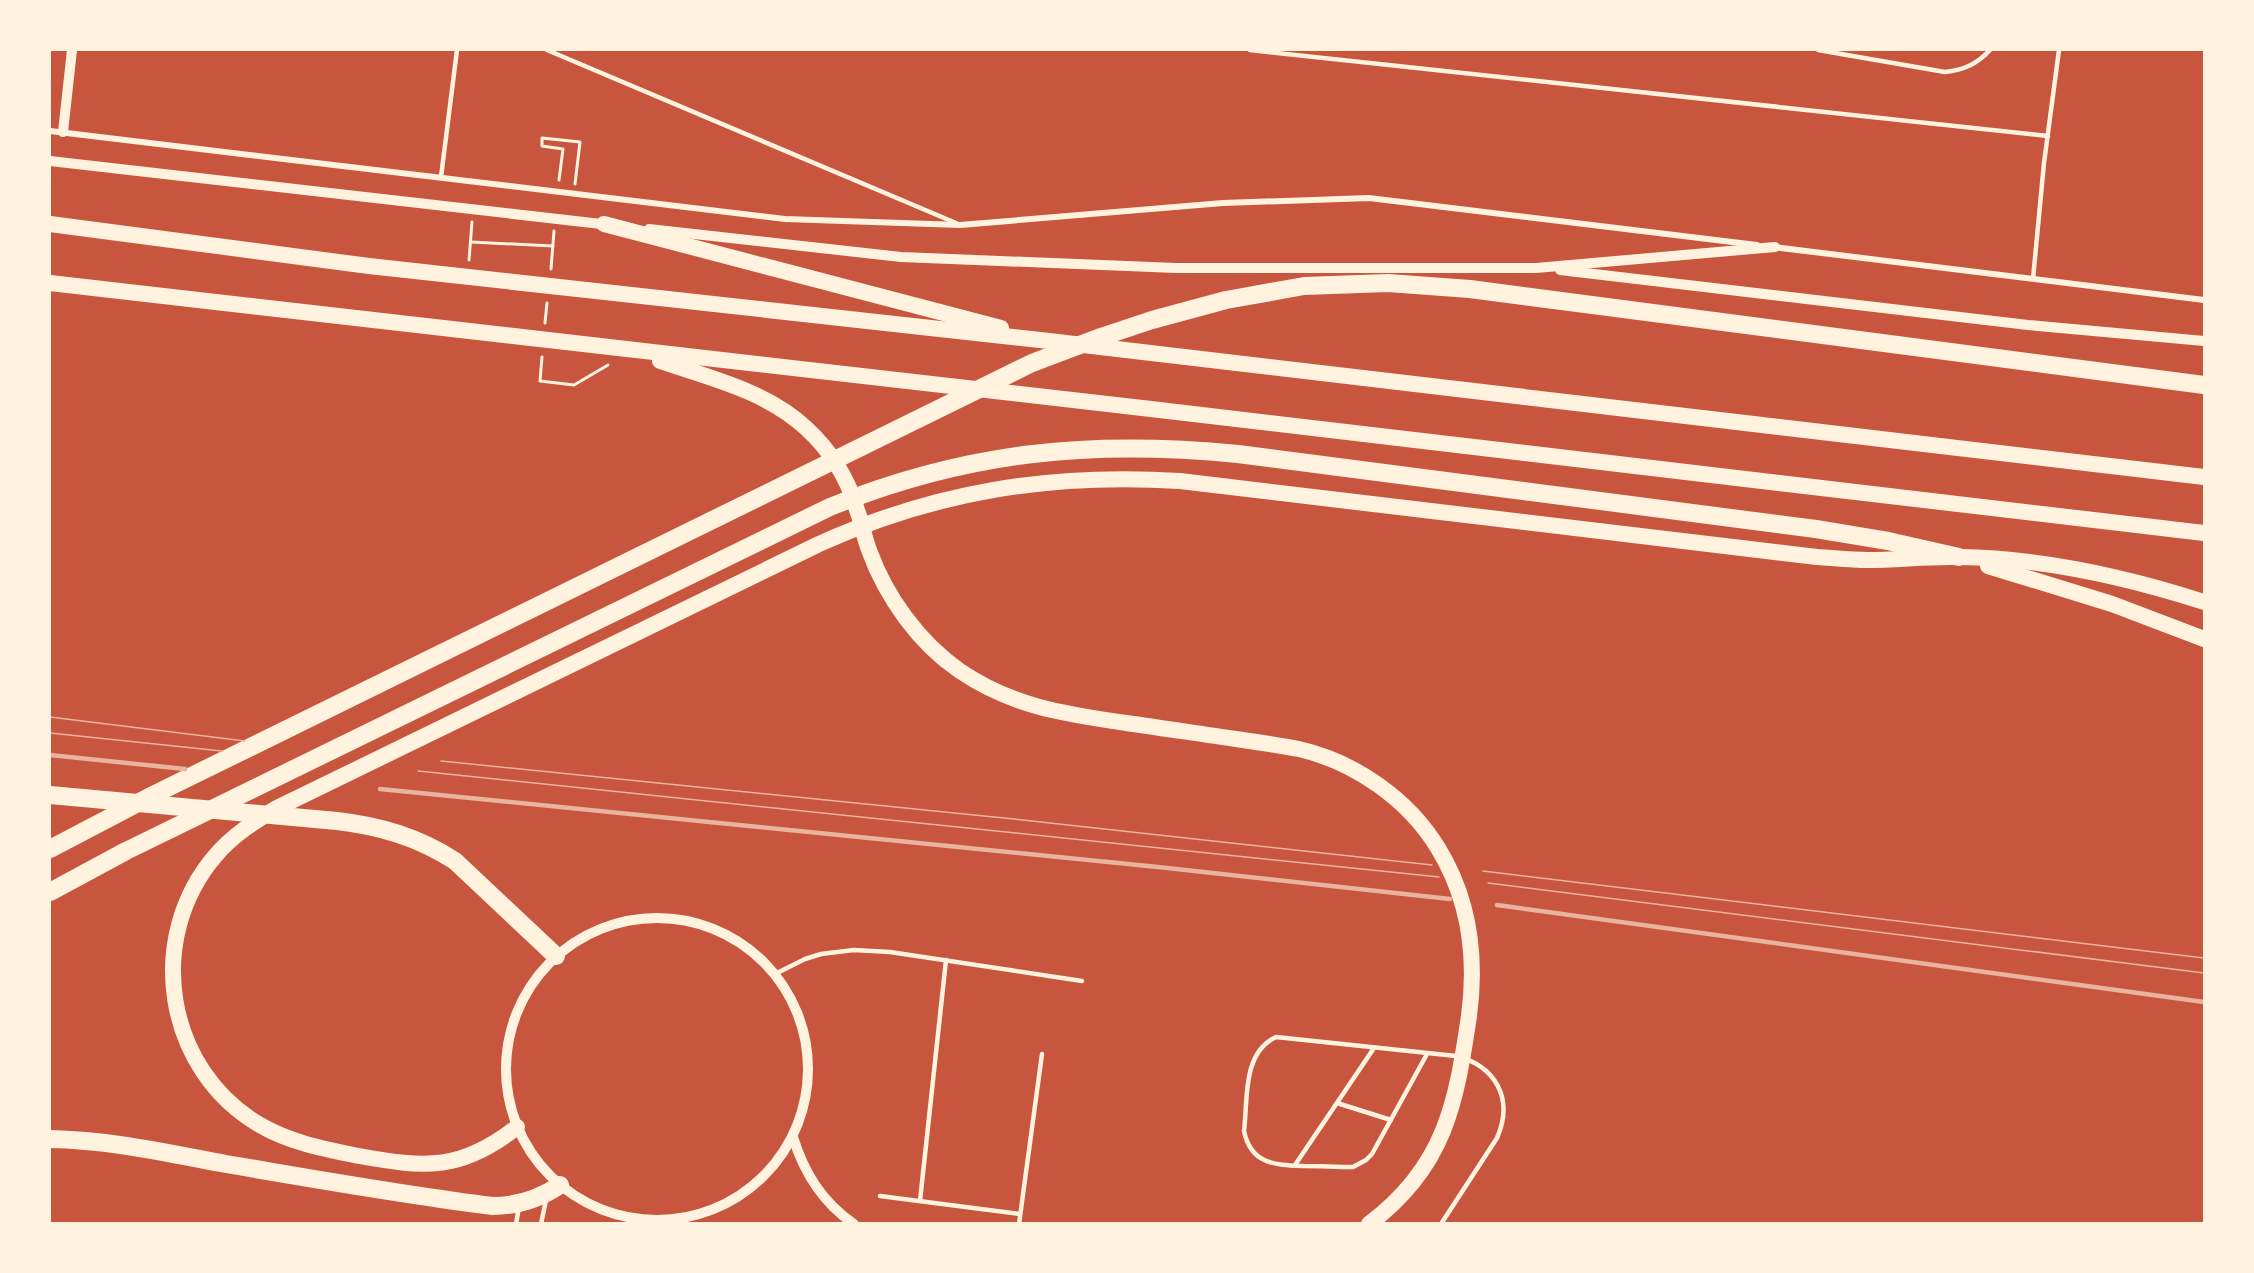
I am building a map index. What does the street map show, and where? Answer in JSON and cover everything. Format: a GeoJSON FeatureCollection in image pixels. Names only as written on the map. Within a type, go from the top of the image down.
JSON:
{"type":"FeatureCollection","features":[{"type":"Feature","properties":{"kind":"highway"},"geometry":{"type":"LineString","coordinates":[[50,224],[346,263],[1048,341],[2205,477]]}},
{"type":"Feature","properties":{"kind":"highway"},"geometry":{"type":"LineString","coordinates":[[604,224],[920,305],[1048,341]]}},
{"type":"Feature","properties":{"kind":"highway"},"geometry":{"type":"LineString","coordinates":[[50,283],[2205,533]]}},
{"type":"Feature","properties":{"kind":"highway"},"geometry":{"type":"LineString","coordinates":[[50,849],[153,795],[1032,363],[1111,333],[1226,300],[1304,286],[1388,283],[1470,289],[2205,385]]}},
{"type":"Feature","properties":{"kind":"highway"},"geometry":{"type":"LineString","coordinates":[[632,351],[756,395],[790,415],[805,427],[842,473],[857,510],[868,549],[890,594],[920,634],[956,668],[996,692],[1040,709],[1301,750],[1346,766],[1366,777],[1404,806],[1420,823],[1446,862],[1464,906],[1473,952],[1471,999],[1460,1075],[1449,1120],[1428,1162],[1414,1182],[1370,1224]]}},
{"type":"Feature","properties":{"kind":"highway"},"geometry":{"type":"LineString","coordinates":[[50,892],[126,851],[830,507],[880,488],[952,468],[1036,453],[1089,448],[1185,449],[1281,459],[1816,529],[1888,541],[1959,557],[2112,604],[2205,639]]}},
{"type":"Feature","properties":{"kind":"highway"},"geometry":{"type":"LineString","coordinates":[[517,1127],[496,1143],[472,1155],[439,1164],[404,1164],[318,1148],[278,1135],[259,1125],[234,1106],[212,1084],[190,1049],[179,1020],[173,989],[174,947],[184,907],[198,879],[217,854],[248,827],[277,808],[848,531],[909,509],[972,493],[1036,483],[1100,478],[1180,481],[1817,557],[1864,560],[1959,557],[2034,562],[2119,579],[2205,602]]}},
{"type":"Feature","properties":{"kind":"highway"},"geometry":{"type":"LineString","coordinates":[[2176,530],[2205,539]]}},
{"type":"Feature","properties":{"kind":"highway"},"geometry":{"type":"LineString","coordinates":[[50,795],[337,821],[378,827],[398,833],[437,850],[455,861],[556,956]]}},
{"type":"Feature","properties":{"kind":"highway"},"geometry":{"type":"LineString","coordinates":[[50,1139],[96,1141],[150,1149],[480,1205],[519,1204],[554,1189]]}},
{"type":"Feature","properties":{"kind":"street"},"geometry":{"type":"LineString","coordinates":[[63,132],[72,50]]}},
{"type":"Feature","properties":{"kind":"street"},"geometry":{"type":"LineString","coordinates":[[50,131],[785,219],[960,225],[1223,202],[1369,198],[2205,300]]}},
{"type":"Feature","properties":{"kind":"street"},"geometry":{"type":"LineString","coordinates":[[50,161],[901,257],[1176,268],[1536,268],[1775,247]]}},
{"type":"Feature","properties":{"kind":"street"},"geometry":{"type":"LineString","coordinates":[[1536,268],[2028,325],[2205,341]]}},
{"type":"Feature","properties":{"kind":"street"},"geometry":{"type":"LineString","coordinates":[[662,918],[694,923],[724,934],[743,945],[774,974],[797,1011],[808,1053],[806,1096],[793,1137],[768,1172],[752,1187],[715,1209],[694,1216],[674,1219],[641,1219],[609,1213],[554,1189],[526,1146],[517,1127],[510,1107],[505,1064],[507,1042],[521,1001],[532,983],[556,956],[579,939],[598,930],[618,923],[662,918]]}},
{"type":"Feature","properties":{"kind":"street"},"geometry":{"type":"LineString","coordinates":[[793,1137],[807,1173],[817,1189],[830,1204],[854,1224]]}},
{"type":"Feature","properties":{"kind":"street"},"geometry":{"type":"LineString","coordinates":[[674,1219],[686,1224]]}},
{"type":"Feature","properties":{"kind":"lane"},"geometry":{"type":"LineString","coordinates":[[441,177],[457,50]]}},
{"type":"Feature","properties":{"kind":"lane"},"geometry":{"type":"LineString","coordinates":[[547,50],[960,225]]}},
{"type":"Feature","properties":{"kind":"lane"},"geometry":{"type":"LineString","coordinates":[[1250,50],[2048,136]]}},
{"type":"Feature","properties":{"kind":"lane"},"geometry":{"type":"LineString","coordinates":[[1818,50],[1945,72],[1972,65],[1990,50]]}},
{"type":"Feature","properties":{"kind":"lane"},"geometry":{"type":"LineString","coordinates":[[2033,280],[2059,50]]}},
{"type":"Feature","properties":{"kind":"lane"},"geometry":{"type":"LineString","coordinates":[[774,974],[805,959],[838,951],[890,952],[1083,981]]}},
{"type":"Feature","properties":{"kind":"lane"},"geometry":{"type":"LineString","coordinates":[[920,1201],[946,960]]}},
{"type":"Feature","properties":{"kind":"lane"},"geometry":{"type":"LineString","coordinates":[[1427,1054],[1372,1154],[1353,1167],[1268,1162],[1254,1153],[1246,1139],[1245,1131],[1251,1068],[1256,1054],[1268,1041],[1276,1037],[1456,1056],[1478,1064],[1495,1080],[1504,1102],[1502,1126],[1497,1138],[1441,1224]]}},
{"type":"Feature","properties":{"kind":"lane"},"geometry":{"type":"LineString","coordinates":[[1295,1165],[1374,1048]]}},
{"type":"Feature","properties":{"kind":"lane"},"geometry":{"type":"LineString","coordinates":[[1019,1224],[1042,1054]]}},
{"type":"Feature","properties":{"kind":"lane"},"geometry":{"type":"LineString","coordinates":[[1337,1103],[1391,1120]]}},
{"type":"Feature","properties":{"kind":"lane"},"geometry":{"type":"LineString","coordinates":[[541,1224],[554,1189]]}},
{"type":"Feature","properties":{"kind":"lane"},"geometry":{"type":"LineString","coordinates":[[880,1196],[1020,1214]]}},
{"type":"Feature","properties":{"kind":"lane"},"geometry":{"type":"LineString","coordinates":[[516,1224],[519,1204]]}},
{"type":"Feature","properties":{"kind":"path"},"geometry":{"type":"LineString","coordinates":[[559,181],[562,149],[542,146],[542,138],[580,142],[574,193]]}},
{"type":"Feature","properties":{"kind":"path"},"geometry":{"type":"LineString","coordinates":[[468,277],[473,209]]}},
{"type":"Feature","properties":{"kind":"path"},"geometry":{"type":"LineString","coordinates":[[550,279],[555,224]]}},
{"type":"Feature","properties":{"kind":"path"},"geometry":{"type":"LineString","coordinates":[[471,242],[553,246]]}},
{"type":"Feature","properties":{"kind":"path"},"geometry":{"type":"LineString","coordinates":[[545,324],[547,302]]}},
{"type":"Feature","properties":{"kind":"path"},"geometry":{"type":"LineString","coordinates":[[543,347],[540,381],[574,385],[632,351]]}},
{"type":"Feature","properties":{"kind":"tram line"},"geometry":{"type":"LineString","coordinates":[[50,717],[245,741]]}},
{"type":"Feature","properties":{"kind":"tram line"},"geometry":{"type":"LineString","coordinates":[[50,733],[222,751]]}},
{"type":"Feature","properties":{"kind":"tram line"},"geometry":{"type":"LineString","coordinates":[[441,761],[1014,819],[1432,865]]}},
{"type":"Feature","properties":{"kind":"tram line"},"geometry":{"type":"LineString","coordinates":[[418,771],[1439,877]]}},
{"type":"Feature","properties":{"kind":"tram line"},"geometry":{"type":"LineString","coordinates":[[1483,871],[2204,958]]}},
{"type":"Feature","properties":{"kind":"tram line"},"geometry":{"type":"LineString","coordinates":[[1488,883],[2204,973]]}},
{"type":"Feature","properties":{"kind":"railway"},"geometry":{"type":"LineString","coordinates":[[50,755],[185,769]]}},
{"type":"Feature","properties":{"kind":"railway"},"geometry":{"type":"LineString","coordinates":[[380,789],[1158,867],[1450,899]]}},
{"type":"Feature","properties":{"kind":"railway"},"geometry":{"type":"LineString","coordinates":[[1497,905],[2204,1002]]}}]}
